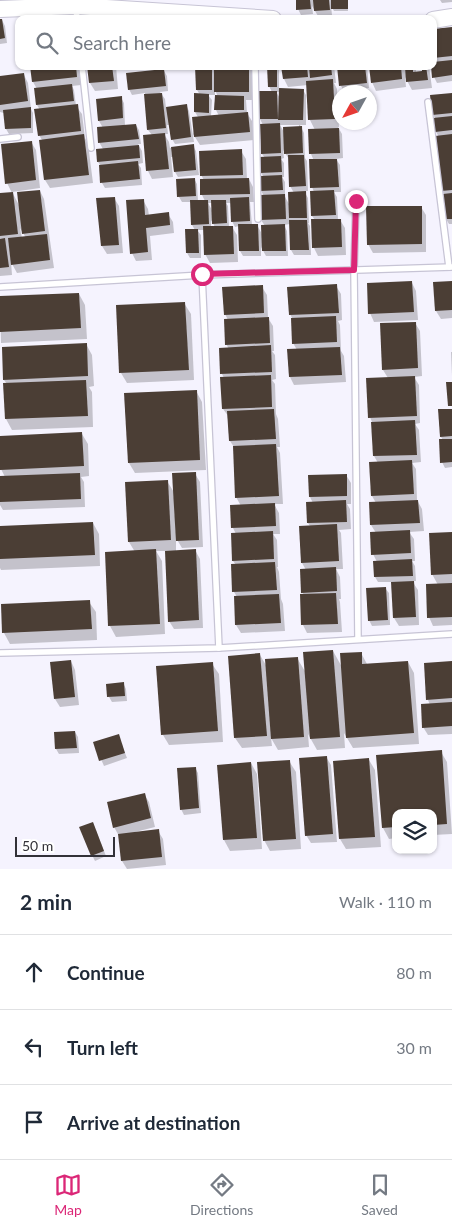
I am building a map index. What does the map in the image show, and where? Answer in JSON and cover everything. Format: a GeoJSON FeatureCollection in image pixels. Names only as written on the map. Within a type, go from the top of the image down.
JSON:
{"type":"FeatureCollection","features":[{"type":"Feature","properties":{"kind":"street"},"geometry":{"type":"LineString","coordinates":[[8,5],[77,12],[166,15]]}},
{"type":"Feature","properties":{"kind":"street"},"geometry":{"type":"LineString","coordinates":[[437,19],[452,17]]}},
{"type":"Feature","properties":{"kind":"lane"},"geometry":{"type":"LineString","coordinates":[[82,70],[91,148]]}},
{"type":"Feature","properties":{"kind":"lane"},"geometry":{"type":"LineString","coordinates":[[255,70],[258,219]]}},
{"type":"Feature","properties":{"kind":"lane"},"geometry":{"type":"LineString","coordinates":[[0,287],[202,274],[450,267],[428,102]]}},
{"type":"Feature","properties":{"kind":"lane"},"geometry":{"type":"LineString","coordinates":[[0,139],[18,137]]}},
{"type":"Feature","properties":{"kind":"lane"},"geometry":{"type":"LineString","coordinates":[[356,201],[354,270],[358,640]]}},
{"type":"Feature","properties":{"kind":"lane"},"geometry":{"type":"LineString","coordinates":[[202,274],[219,648]]}},
{"type":"Feature","properties":{"kind":"lane"},"geometry":{"type":"LineString","coordinates":[[0,654],[219,648],[452,634]]}},
{"type":"Feature","properties":{"kind":"building"},"geometry":{"type":"Polygon","coordinates":[[[296,0],[310,0],[311,9],[296,10],[296,0]]]}},
{"type":"Feature","properties":{"kind":"building"},"geometry":{"type":"Polygon","coordinates":[[[313,0],[329,0],[330,10],[314,11],[313,0]]]}},
{"type":"Feature","properties":{"kind":"building"},"geometry":{"type":"Polygon","coordinates":[[[331,0],[348,0],[348,9],[331,9],[331,0]]]}},
{"type":"Feature","properties":{"kind":"building"},"geometry":{"type":"Polygon","coordinates":[[[0,19],[2,19],[5,38],[0,39],[0,19]]]}},
{"type":"Feature","properties":{"kind":"building"},"geometry":{"type":"Polygon","coordinates":[[[452,27],[452,56],[437,58],[437,29],[452,27]]]}},
{"type":"Feature","properties":{"kind":"building"},"geometry":{"type":"Polygon","coordinates":[[[452,60],[452,75],[432,78],[431,70],[437,70],[437,62],[452,60]]]}},
{"type":"Feature","properties":{"kind":"building"},"geometry":{"type":"Polygon","coordinates":[[[30,70],[76,70],[77,77],[32,82],[30,70]]]}},
{"type":"Feature","properties":{"kind":"building"},"geometry":{"type":"Polygon","coordinates":[[[87,70],[113,70],[114,81],[89,83],[87,70]]]}},
{"type":"Feature","properties":{"kind":"building"},"geometry":{"type":"Polygon","coordinates":[[[164,70],[166,86],[128,90],[126,73],[164,70]]]}},
{"type":"Feature","properties":{"kind":"building"},"geometry":{"type":"Polygon","coordinates":[[[195,70],[212,70],[212,90],[196,90],[195,70]]]}},
{"type":"Feature","properties":{"kind":"building"},"geometry":{"type":"Polygon","coordinates":[[[214,70],[249,70],[249,92],[214,92],[214,70]]]}},
{"type":"Feature","properties":{"kind":"building"},"geometry":{"type":"Polygon","coordinates":[[[267,70],[277,70],[277,87],[268,87],[267,70]]]}},
{"type":"Feature","properties":{"kind":"building"},"geometry":{"type":"Polygon","coordinates":[[[282,70],[307,70],[308,77],[283,79],[282,70]]]}},
{"type":"Feature","properties":{"kind":"building"},"geometry":{"type":"Polygon","coordinates":[[[309,70],[331,70],[332,75],[310,78],[309,70]]]}},
{"type":"Feature","properties":{"kind":"building"},"geometry":{"type":"Polygon","coordinates":[[[337,70],[365,70],[367,83],[339,85],[337,70]]]}},
{"type":"Feature","properties":{"kind":"building"},"geometry":{"type":"Polygon","coordinates":[[[369,70],[401,70],[402,79],[371,83],[369,70]]]}},
{"type":"Feature","properties":{"kind":"building"},"geometry":{"type":"Polygon","coordinates":[[[405,70],[413,70],[413,72],[427,70],[428,80],[406,82],[405,70]]]}},
{"type":"Feature","properties":{"kind":"building"},"geometry":{"type":"Polygon","coordinates":[[[24,73],[28,101],[0,105],[0,76],[24,73]]]}},
{"type":"Feature","properties":{"kind":"building"},"geometry":{"type":"Polygon","coordinates":[[[333,79],[332,119],[308,120],[306,81],[333,79]]]}},
{"type":"Feature","properties":{"kind":"building"},"geometry":{"type":"Polygon","coordinates":[[[72,84],[74,101],[36,105],[34,88],[72,84]]]}},
{"type":"Feature","properties":{"kind":"building"},"geometry":{"type":"Polygon","coordinates":[[[279,88],[304,89],[303,120],[278,120],[279,88]]]}},
{"type":"Feature","properties":{"kind":"building"},"geometry":{"type":"Polygon","coordinates":[[[257,91],[277,91],[278,119],[258,119],[257,91]]]}},
{"type":"Feature","properties":{"kind":"building"},"geometry":{"type":"Polygon","coordinates":[[[162,93],[166,128],[147,130],[144,94],[162,93]]]}},
{"type":"Feature","properties":{"kind":"building"},"geometry":{"type":"Polygon","coordinates":[[[194,93],[209,94],[209,113],[194,112],[194,93]]]}},
{"type":"Feature","properties":{"kind":"building"},"geometry":{"type":"Polygon","coordinates":[[[452,93],[452,113],[432,115],[430,95],[452,93]]]}},
{"type":"Feature","properties":{"kind":"building"},"geometry":{"type":"Polygon","coordinates":[[[215,95],[244,96],[244,110],[214,110],[215,95]]]}},
{"type":"Feature","properties":{"kind":"building"},"geometry":{"type":"Polygon","coordinates":[[[122,96],[123,118],[98,121],[96,99],[122,96]]]}},
{"type":"Feature","properties":{"kind":"building"},"geometry":{"type":"Polygon","coordinates":[[[78,104],[81,131],[38,136],[34,109],[78,104]]]}},
{"type":"Feature","properties":{"kind":"building"},"geometry":{"type":"Polygon","coordinates":[[[187,104],[191,137],[171,140],[166,107],[187,104]]]}},
{"type":"Feature","properties":{"kind":"building"},"geometry":{"type":"Polygon","coordinates":[[[31,107],[31,128],[5,129],[3,110],[31,107]]]}},
{"type":"Feature","properties":{"kind":"building"},"geometry":{"type":"Polygon","coordinates":[[[248,112],[250,132],[194,137],[192,117],[248,112]]]}},
{"type":"Feature","properties":{"kind":"building"},"geometry":{"type":"Polygon","coordinates":[[[452,116],[452,130],[435,132],[433,118],[452,116]]]}},
{"type":"Feature","properties":{"kind":"building"},"geometry":{"type":"Polygon","coordinates":[[[280,123],[281,153],[261,154],[260,124],[280,123]]]}},
{"type":"Feature","properties":{"kind":"building"},"geometry":{"type":"Polygon","coordinates":[[[136,124],[139,139],[98,143],[97,127],[136,124]]]}},
{"type":"Feature","properties":{"kind":"building"},"geometry":{"type":"Polygon","coordinates":[[[302,126],[303,153],[284,154],[283,127],[302,126]]]}},
{"type":"Feature","properties":{"kind":"building"},"geometry":{"type":"Polygon","coordinates":[[[332,128],[332,130],[339,130],[340,153],[309,154],[308,129],[332,128]]]}},
{"type":"Feature","properties":{"kind":"building"},"geometry":{"type":"Polygon","coordinates":[[[165,133],[169,169],[146,171],[143,135],[165,133]]]}},
{"type":"Feature","properties":{"kind":"building"},"geometry":{"type":"Polygon","coordinates":[[[84,134],[89,175],[44,180],[39,140],[84,134]]]}},
{"type":"Feature","properties":{"kind":"building"},"geometry":{"type":"Polygon","coordinates":[[[452,134],[452,190],[441,191],[435,136],[452,134]]]}},
{"type":"Feature","properties":{"kind":"building"},"geometry":{"type":"Polygon","coordinates":[[[32,141],[36,180],[5,184],[1,144],[32,141]]]}},
{"type":"Feature","properties":{"kind":"building"},"geometry":{"type":"Polygon","coordinates":[[[194,144],[196,170],[174,172],[171,147],[194,144]]]}},
{"type":"Feature","properties":{"kind":"building"},"geometry":{"type":"Polygon","coordinates":[[[139,145],[140,158],[97,162],[96,149],[139,145]]]}},
{"type":"Feature","properties":{"kind":"building"},"geometry":{"type":"Polygon","coordinates":[[[242,149],[243,175],[200,176],[199,151],[242,149]]]}},
{"type":"Feature","properties":{"kind":"building"},"geometry":{"type":"Polygon","coordinates":[[[288,155],[304,155],[306,186],[289,187],[288,155]]]}},
{"type":"Feature","properties":{"kind":"building"},"geometry":{"type":"Polygon","coordinates":[[[281,156],[282,172],[260,173],[259,157],[281,156]]]}},
{"type":"Feature","properties":{"kind":"building"},"geometry":{"type":"Polygon","coordinates":[[[309,159],[337,159],[339,187],[310,188],[309,159]]]}},
{"type":"Feature","properties":{"kind":"building"},"geometry":{"type":"Polygon","coordinates":[[[138,161],[140,179],[100,183],[99,165],[138,161]]]}},
{"type":"Feature","properties":{"kind":"building"},"geometry":{"type":"Polygon","coordinates":[[[282,175],[283,190],[260,191],[260,176],[282,175]]]}},
{"type":"Feature","properties":{"kind":"building"},"geometry":{"type":"Polygon","coordinates":[[[195,178],[196,196],[177,197],[176,179],[195,178]]]}},
{"type":"Feature","properties":{"kind":"building"},"geometry":{"type":"Polygon","coordinates":[[[249,178],[250,194],[200,195],[200,179],[249,178]]]}},
{"type":"Feature","properties":{"kind":"building"},"geometry":{"type":"Polygon","coordinates":[[[40,190],[45,231],[22,234],[17,192],[40,190]]]}},
{"type":"Feature","properties":{"kind":"building"},"geometry":{"type":"Polygon","coordinates":[[[334,190],[336,215],[311,216],[310,191],[334,190]]]}},
{"type":"Feature","properties":{"kind":"building"},"geometry":{"type":"Polygon","coordinates":[[[306,191],[307,218],[289,218],[288,192],[306,191]]]}},
{"type":"Feature","properties":{"kind":"building"},"geometry":{"type":"Polygon","coordinates":[[[13,192],[18,234],[0,236],[0,193],[13,192]]]}},
{"type":"Feature","properties":{"kind":"building"},"geometry":{"type":"Polygon","coordinates":[[[452,193],[452,219],[444,219],[443,194],[452,193]]]}},
{"type":"Feature","properties":{"kind":"building"},"geometry":{"type":"Polygon","coordinates":[[[285,194],[286,219],[260,220],[259,195],[285,194]]]}},
{"type":"Feature","properties":{"kind":"building"},"geometry":{"type":"Polygon","coordinates":[[[115,197],[119,245],[101,246],[96,198],[115,197]]]}},
{"type":"Feature","properties":{"kind":"building"},"geometry":{"type":"Polygon","coordinates":[[[249,197],[250,221],[231,222],[230,198],[249,197]]]}},
{"type":"Feature","properties":{"kind":"building"},"geometry":{"type":"Polygon","coordinates":[[[144,199],[145,215],[169,212],[170,225],[146,228],[148,252],[130,254],[126,200],[144,199]]]}},
{"type":"Feature","properties":{"kind":"building"},"geometry":{"type":"Polygon","coordinates":[[[190,200],[208,200],[209,224],[191,225],[190,200]]]}},
{"type":"Feature","properties":{"kind":"building"},"geometry":{"type":"Polygon","coordinates":[[[211,200],[226,200],[227,223],[212,224],[211,200]]]}},
{"type":"Feature","properties":{"kind":"building"},"geometry":{"type":"Polygon","coordinates":[[[366,206],[422,206],[422,244],[367,245],[366,206]]]}},
{"type":"Feature","properties":{"kind":"building"},"geometry":{"type":"Polygon","coordinates":[[[311,219],[341,219],[342,247],[312,248],[311,219]]]}},
{"type":"Feature","properties":{"kind":"building"},"geometry":{"type":"Polygon","coordinates":[[[289,220],[307,220],[309,250],[290,250],[289,220]]]}},
{"type":"Feature","properties":{"kind":"building"},"geometry":{"type":"Polygon","coordinates":[[[238,224],[258,224],[259,251],[239,251],[238,224]]]}},
{"type":"Feature","properties":{"kind":"building"},"geometry":{"type":"Polygon","coordinates":[[[285,224],[286,251],[262,251],[261,225],[285,224]]]}},
{"type":"Feature","properties":{"kind":"building"},"geometry":{"type":"Polygon","coordinates":[[[203,226],[233,226],[234,254],[204,255],[203,226]]]}},
{"type":"Feature","properties":{"kind":"building"},"geometry":{"type":"Polygon","coordinates":[[[185,229],[198,229],[199,253],[186,253],[185,229]]]}},
{"type":"Feature","properties":{"kind":"building"},"geometry":{"type":"Polygon","coordinates":[[[47,234],[50,260],[11,265],[8,238],[47,234]]]}},
{"type":"Feature","properties":{"kind":"building"},"geometry":{"type":"Polygon","coordinates":[[[5,238],[9,267],[0,268],[0,239],[5,238]]]}},
{"type":"Feature","properties":{"kind":"building"},"geometry":{"type":"Polygon","coordinates":[[[412,281],[414,312],[368,314],[367,283],[412,281]]]}},
{"type":"Feature","properties":{"kind":"building"},"geometry":{"type":"Polygon","coordinates":[[[452,281],[452,310],[435,311],[433,282],[452,281]]]}},
{"type":"Feature","properties":{"kind":"building"},"geometry":{"type":"Polygon","coordinates":[[[337,284],[339,313],[289,315],[287,287],[337,284]]]}},
{"type":"Feature","properties":{"kind":"building"},"geometry":{"type":"Polygon","coordinates":[[[263,285],[264,313],[224,315],[222,287],[263,285]]]}},
{"type":"Feature","properties":{"kind":"building"},"geometry":{"type":"Polygon","coordinates":[[[79,293],[81,328],[0,332],[0,296],[79,293]]]}},
{"type":"Feature","properties":{"kind":"building"},"geometry":{"type":"Polygon","coordinates":[[[185,302],[189,370],[119,373],[116,305],[185,302]]]}},
{"type":"Feature","properties":{"kind":"building"},"geometry":{"type":"Polygon","coordinates":[[[336,316],[337,342],[292,344],[291,318],[336,316]]]}},
{"type":"Feature","properties":{"kind":"building"},"geometry":{"type":"Polygon","coordinates":[[[269,317],[270,343],[225,345],[224,319],[269,317]]]}},
{"type":"Feature","properties":{"kind":"building"},"geometry":{"type":"Polygon","coordinates":[[[416,322],[418,368],[382,370],[380,323],[416,322]]]}},
{"type":"Feature","properties":{"kind":"building"},"geometry":{"type":"Polygon","coordinates":[[[87,343],[88,376],[3,380],[2,347],[87,343]]]}},
{"type":"Feature","properties":{"kind":"building"},"geometry":{"type":"Polygon","coordinates":[[[271,345],[272,372],[220,374],[219,348],[271,345]]]}},
{"type":"Feature","properties":{"kind":"building"},"geometry":{"type":"Polygon","coordinates":[[[340,347],[342,375],[289,377],[287,349],[340,347]]]}},
{"type":"Feature","properties":{"kind":"building"},"geometry":{"type":"Polygon","coordinates":[[[271,375],[272,407],[222,409],[220,377],[271,375]]]}},
{"type":"Feature","properties":{"kind":"building"},"geometry":{"type":"Polygon","coordinates":[[[415,376],[417,416],[368,418],[366,378],[415,376]]]}},
{"type":"Feature","properties":{"kind":"building"},"geometry":{"type":"Polygon","coordinates":[[[86,380],[88,416],[5,419],[3,383],[86,380]]]}},
{"type":"Feature","properties":{"kind":"building"},"geometry":{"type":"Polygon","coordinates":[[[446,382],[452,382],[452,406],[448,406],[446,382]]]}},
{"type":"Feature","properties":{"kind":"building"},"geometry":{"type":"Polygon","coordinates":[[[197,390],[200,460],[128,463],[124,393],[197,390]]]}},
{"type":"Feature","properties":{"kind":"building"},"geometry":{"type":"Polygon","coordinates":[[[274,409],[276,439],[229,441],[227,411],[274,409]]]}},
{"type":"Feature","properties":{"kind":"building"},"geometry":{"type":"Polygon","coordinates":[[[438,409],[452,409],[452,436],[440,437],[438,409]]]}},
{"type":"Feature","properties":{"kind":"building"},"geometry":{"type":"Polygon","coordinates":[[[415,420],[417,455],[373,456],[371,422],[415,420]]]}},
{"type":"Feature","properties":{"kind":"building"},"geometry":{"type":"Polygon","coordinates":[[[82,432],[84,466],[0,470],[0,436],[82,432]]]}},
{"type":"Feature","properties":{"kind":"building"},"geometry":{"type":"Polygon","coordinates":[[[439,439],[452,439],[452,462],[440,463],[439,439]]]}},
{"type":"Feature","properties":{"kind":"building"},"geometry":{"type":"Polygon","coordinates":[[[276,444],[279,496],[235,498],[233,446],[276,444]]]}},
{"type":"Feature","properties":{"kind":"building"},"geometry":{"type":"Polygon","coordinates":[[[412,460],[414,494],[371,496],[369,462],[412,460]]]}},
{"type":"Feature","properties":{"kind":"building"},"geometry":{"type":"Polygon","coordinates":[[[196,472],[199,540],[176,541],[172,473],[196,472]]]}},
{"type":"Feature","properties":{"kind":"building"},"geometry":{"type":"Polygon","coordinates":[[[80,473],[81,499],[0,502],[0,476],[80,473]]]}},
{"type":"Feature","properties":{"kind":"building"},"geometry":{"type":"Polygon","coordinates":[[[347,474],[347,496],[309,497],[308,475],[347,474]]]}},
{"type":"Feature","properties":{"kind":"building"},"geometry":{"type":"Polygon","coordinates":[[[168,480],[171,540],[128,542],[125,482],[168,480]]]}},
{"type":"Feature","properties":{"kind":"building"},"geometry":{"type":"Polygon","coordinates":[[[346,500],[347,522],[307,523],[306,502],[346,500]]]}},
{"type":"Feature","properties":{"kind":"building"},"geometry":{"type":"Polygon","coordinates":[[[418,500],[420,523],[370,525],[369,502],[418,500]]]}},
{"type":"Feature","properties":{"kind":"building"},"geometry":{"type":"Polygon","coordinates":[[[275,503],[276,526],[231,528],[230,505],[275,503]]]}},
{"type":"Feature","properties":{"kind":"building"},"geometry":{"type":"Polygon","coordinates":[[[93,522],[95,555],[0,559],[0,526],[93,522]]]}},
{"type":"Feature","properties":{"kind":"building"},"geometry":{"type":"Polygon","coordinates":[[[337,524],[339,561],[301,563],[299,526],[337,524]]]}},
{"type":"Feature","properties":{"kind":"building"},"geometry":{"type":"Polygon","coordinates":[[[410,530],[411,553],[371,555],[370,532],[410,530]]]}},
{"type":"Feature","properties":{"kind":"building"},"geometry":{"type":"Polygon","coordinates":[[[273,531],[274,559],[232,561],[231,533],[273,531]]]}},
{"type":"Feature","properties":{"kind":"building"},"geometry":{"type":"Polygon","coordinates":[[[452,532],[452,574],[431,575],[429,533],[452,532]]]}},
{"type":"Feature","properties":{"kind":"building"},"geometry":{"type":"Polygon","coordinates":[[[156,549],[160,624],[108,626],[105,552],[156,549]]]}},
{"type":"Feature","properties":{"kind":"building"},"geometry":{"type":"Polygon","coordinates":[[[196,549],[199,620],[168,622],[165,551],[196,549]]]}},
{"type":"Feature","properties":{"kind":"building"},"geometry":{"type":"Polygon","coordinates":[[[412,559],[413,576],[374,577],[373,561],[412,559]]]}},
{"type":"Feature","properties":{"kind":"building"},"geometry":{"type":"Polygon","coordinates":[[[275,562],[277,590],[232,592],[231,564],[275,562]]]}},
{"type":"Feature","properties":{"kind":"building"},"geometry":{"type":"Polygon","coordinates":[[[336,567],[337,591],[301,593],[300,569],[336,567]]]}},
{"type":"Feature","properties":{"kind":"building"},"geometry":{"type":"Polygon","coordinates":[[[414,581],[416,617],[393,618],[391,582],[414,581]]]}},
{"type":"Feature","properties":{"kind":"building"},"geometry":{"type":"Polygon","coordinates":[[[452,583],[452,617],[427,618],[426,584],[452,583]]]}},
{"type":"Feature","properties":{"kind":"building"},"geometry":{"type":"Polygon","coordinates":[[[386,587],[388,620],[368,621],[366,588],[386,587]]]}},
{"type":"Feature","properties":{"kind":"building"},"geometry":{"type":"Polygon","coordinates":[[[336,593],[338,624],[301,625],[300,594],[336,593]]]}},
{"type":"Feature","properties":{"kind":"building"},"geometry":{"type":"Polygon","coordinates":[[[279,594],[281,623],[235,625],[234,596],[279,594]]]}},
{"type":"Feature","properties":{"kind":"building"},"geometry":{"type":"Polygon","coordinates":[[[90,600],[92,629],[2,633],[1,604],[90,600]]]}},
{"type":"Feature","properties":{"kind":"building"},"geometry":{"type":"Polygon","coordinates":[[[333,650],[340,737],[310,739],[303,652],[333,650]]]}},
{"type":"Feature","properties":{"kind":"building"},"geometry":{"type":"Polygon","coordinates":[[[362,652],[362,664],[408,661],[414,733],[346,738],[340,653],[362,652]]]}},
{"type":"Feature","properties":{"kind":"building"},"geometry":{"type":"Polygon","coordinates":[[[260,653],[267,736],[234,738],[228,656],[260,653]]]}},
{"type":"Feature","properties":{"kind":"building"},"geometry":{"type":"Polygon","coordinates":[[[298,657],[304,737],[271,739],[265,659],[298,657]]]}},
{"type":"Feature","properties":{"kind":"building"},"geometry":{"type":"Polygon","coordinates":[[[71,660],[75,697],[54,699],[50,662],[71,660]]]}},
{"type":"Feature","properties":{"kind":"building"},"geometry":{"type":"Polygon","coordinates":[[[452,661],[452,698],[426,700],[424,663],[452,661]]]}},
{"type":"Feature","properties":{"kind":"building"},"geometry":{"type":"Polygon","coordinates":[[[213,662],[218,731],[161,735],[156,666],[213,662]]]}},
{"type":"Feature","properties":{"kind":"building"},"geometry":{"type":"Polygon","coordinates":[[[124,682],[125,696],[107,697],[106,684],[124,682]]]}},
{"type":"Feature","properties":{"kind":"building"},"geometry":{"type":"Polygon","coordinates":[[[452,702],[452,726],[422,728],[421,704],[452,702]]]}},
{"type":"Feature","properties":{"kind":"building"},"geometry":{"type":"Polygon","coordinates":[[[75,731],[77,748],[55,749],[54,732],[75,731]]]}},
{"type":"Feature","properties":{"kind":"building"},"geometry":{"type":"Polygon","coordinates":[[[119,734],[125,753],[99,761],[93,742],[119,734]]]}},
{"type":"Feature","properties":{"kind":"building"},"geometry":{"type":"Polygon","coordinates":[[[442,750],[447,824],[437,825],[437,809],[392,809],[392,827],[382,828],[376,755],[442,750]]]}},
{"type":"Feature","properties":{"kind":"building"},"geometry":{"type":"Polygon","coordinates":[[[327,756],[333,834],[305,836],[299,758],[327,756]]]}},
{"type":"Feature","properties":{"kind":"building"},"geometry":{"type":"Polygon","coordinates":[[[369,758],[375,837],[339,839],[333,761],[369,758]]]}},
{"type":"Feature","properties":{"kind":"building"},"geometry":{"type":"Polygon","coordinates":[[[290,760],[296,839],[263,841],[257,762],[290,760]]]}},
{"type":"Feature","properties":{"kind":"building"},"geometry":{"type":"Polygon","coordinates":[[[251,762],[257,838],[223,840],[217,765],[251,762]]]}},
{"type":"Feature","properties":{"kind":"building"},"geometry":{"type":"Polygon","coordinates":[[[196,767],[199,808],[180,810],[177,768],[196,767]]]}},
{"type":"Feature","properties":{"kind":"building"},"geometry":{"type":"Polygon","coordinates":[[[145,793],[151,818],[113,828],[107,802],[145,793]]]}},
{"type":"Feature","properties":{"kind":"building"},"geometry":{"type":"Polygon","coordinates":[[[93,822],[104,851],[91,856],[79,827],[93,822]]]}},
{"type":"Feature","properties":{"kind":"building"},"geometry":{"type":"Polygon","coordinates":[[[159,829],[162,857],[121,861],[118,834],[159,829]]]}},
{"type":"Feature","properties":{"kind":"route"},"geometry":{"type":"LineString","coordinates":[[202,274],[354,270],[356,201]]}}]}
